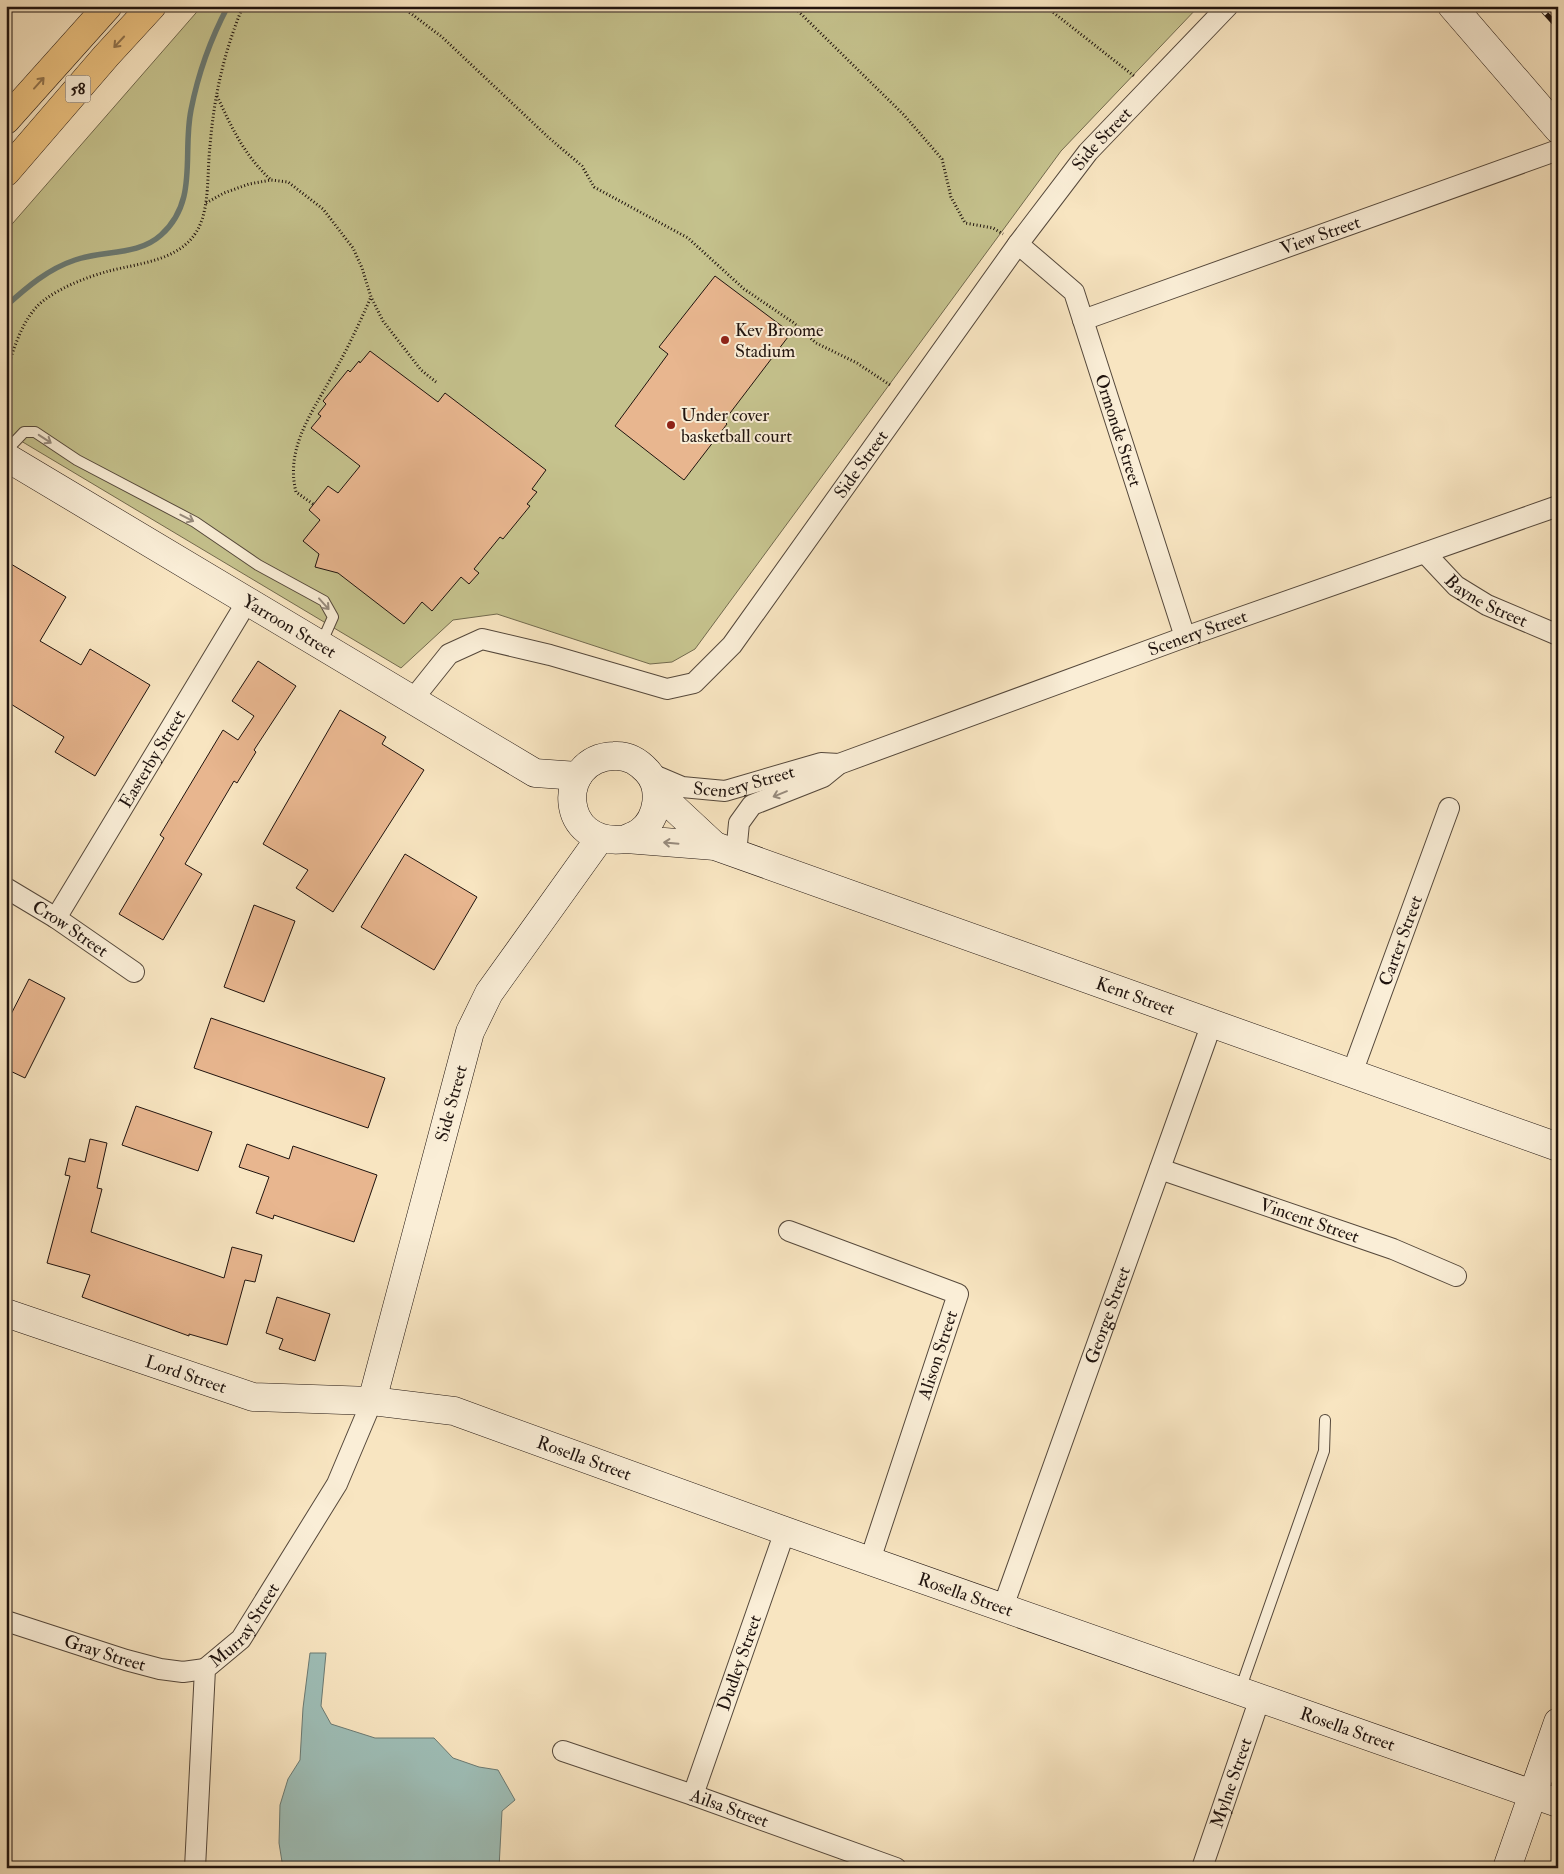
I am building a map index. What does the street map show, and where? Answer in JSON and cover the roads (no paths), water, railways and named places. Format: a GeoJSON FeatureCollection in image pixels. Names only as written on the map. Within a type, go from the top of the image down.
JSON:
{"type":"FeatureCollection","features":[{"type":"Feature","properties":{"kind":"main road","name":"58"},"geometry":{"type":"LineString","coordinates":[[6,120],[108,6]]}},
{"type":"Feature","properties":{"kind":"main road","name":"58"},"geometry":{"type":"LineString","coordinates":[[6,172],[106,56],[152,6]]}},
{"type":"Feature","properties":{"kind":"street","name":"Side Street"},"geometry":{"type":"LineString","coordinates":[[414,699],[449,654],[482,639],[550,655],[667,688],[694,683],[732,645],[1018,244],[1088,152],[1228,6]]}},
{"type":"Feature","properties":{"kind":"street"},"geometry":{"type":"LineString","coordinates":[[1452,6],[1558,129]]}},
{"type":"Feature","properties":{"kind":"street","name":"View Street"},"geometry":{"type":"LineString","coordinates":[[1083,320],[1558,150]]}},
{"type":"Feature","properties":{"kind":"street","name":"Ormonde Street"},"geometry":{"type":"LineString","coordinates":[[1018,244],[1074,292],[1185,637]]}},
{"type":"Feature","properties":{"kind":"street","name":"Yarroon Street"},"geometry":{"type":"LineString","coordinates":[[6,457],[535,773],[578,776]]}},
{"type":"Feature","properties":{"kind":"street","name":"Scenery Street"},"geometry":{"type":"LineString","coordinates":[[726,850],[739,823],[752,805],[823,777],[839,764],[1185,637],[1558,506]]}},
{"type":"Feature","properties":{"kind":"street","name":"Bayne Street"},"geometry":{"type":"LineString","coordinates":[[1425,552],[1456,586],[1487,605],[1558,635]]}},
{"type":"Feature","properties":{"kind":"street","name":"Easterby Street"},"geometry":{"type":"LineString","coordinates":[[56,918],[248,600]]}},
{"type":"Feature","properties":{"kind":"street"},"geometry":{"type":"LineString","coordinates":[[604,756],[621,756],[637,762],[653,782],[656,807],[650,821],[640,832],[613,839],[587,831],[577,819],[572,805],[572,790],[578,776],[589,763],[604,756]]}},
{"type":"Feature","properties":{"kind":"street","name":"Scenery Street"},"geometry":{"type":"LineString","coordinates":[[653,782],[725,791],[821,763],[839,764]]}},
{"type":"Feature","properties":{"kind":"street","name":"Kent Street"},"geometry":{"type":"LineString","coordinates":[[653,782],[726,850]]}},
{"type":"Feature","properties":{"kind":"street","name":"Carter Street"},"geometry":{"type":"LineString","coordinates":[[1352,1073],[1449,808]]}},
{"type":"Feature","properties":{"kind":"street","name":"Side Street"},"geometry":{"type":"LineString","coordinates":[[372,1401],[470,1032],[489,993],[613,839]]}},
{"type":"Feature","properties":{"kind":"street","name":"Kent Street"},"geometry":{"type":"LineString","coordinates":[[613,839],[726,850],[1558,1147]]}},
{"type":"Feature","properties":{"kind":"street","name":"Crow Street"},"geometry":{"type":"LineString","coordinates":[[6,888],[56,918],[134,972]]}},
{"type":"Feature","properties":{"kind":"street","name":"George Street"},"geometry":{"type":"LineString","coordinates":[[1002,1607],[1212,1023]]}},
{"type":"Feature","properties":{"kind":"street","name":"Vincent Street"},"geometry":{"type":"LineString","coordinates":[[1160,1169],[1393,1249],[1456,1276]]}},
{"type":"Feature","properties":{"kind":"street","name":"Alison Street"},"geometry":{"type":"LineString","coordinates":[[789,1231],[958,1294],[870,1560]]}},
{"type":"Feature","properties":{"kind":"street","name":"Lord Street"},"geometry":{"type":"LineString","coordinates":[[6,1313],[253,1397],[372,1401]]}},
{"type":"Feature","properties":{"kind":"street","name":"Rosella Street"},"geometry":{"type":"LineString","coordinates":[[372,1401],[454,1411],[785,1531],[1558,1803]]}},
{"type":"Feature","properties":{"kind":"street","name":"Murray Street"},"geometry":{"type":"LineString","coordinates":[[195,1868],[205,1669],[241,1639],[337,1484],[372,1401]]}},
{"type":"Feature","properties":{"kind":"street","name":"Dudley Street"},"geometry":{"type":"LineString","coordinates":[[693,1795],[785,1531]]}},
{"type":"Feature","properties":{"kind":"street","name":"Gray Street"},"geometry":{"type":"LineString","coordinates":[[6,1621],[126,1660],[160,1669],[183,1672],[205,1669]]}},
{"type":"Feature","properties":{"kind":"street","name":"Mylne Street"},"geometry":{"type":"LineString","coordinates":[[1202,1868],[1250,1694]]}},
{"type":"Feature","properties":{"kind":"street"},"geometry":{"type":"LineString","coordinates":[[1507,1868],[1558,1722]]}},
{"type":"Feature","properties":{"kind":"street","name":"Ailsa Street"},"geometry":{"type":"LineString","coordinates":[[563,1751],[693,1795],[896,1868]]}},
{"type":"Feature","properties":{"kind":"lane"},"geometry":{"type":"LineString","coordinates":[[6,451],[24,432],[34,432],[85,464],[195,522],[258,565],[324,601],[333,616],[321,644]]}},
{"type":"Feature","properties":{"kind":"lane"},"geometry":{"type":"LineString","coordinates":[[1250,1694],[1324,1451],[1325,1420]]}},
{"type":"Feature","properties":{"kind":"water"},"geometry":{"type":"Polygon","coordinates":[[[310,1653],[326,1653],[321,1706],[331,1724],[375,1738],[434,1738],[453,1758],[479,1767],[498,1770],[515,1800],[502,1811],[499,1868],[283,1868],[279,1843],[280,1805],[288,1779],[300,1760],[303,1708],[310,1653]]]}},
{"type":"Feature","properties":{"kind":"waterway"},"geometry":{"type":"LineString","coordinates":[[6,306],[30,285],[56,268],[86,257],[131,250],[142,246],[152,242],[173,222],[185,192],[189,127],[197,83],[216,31],[228,6]]}},
{"type":"Feature","properties":{"kind":"railway"},"geometry":{"type":"LineString","coordinates":[[1539,6],[1558,27]]}},
{"type":"Feature","properties":{"kind":"place","name":"Kev Broome Stadium"},"geometry":{"type":"Point","coordinates":[725,340]}},
{"type":"Feature","properties":{"kind":"place","name":"Under cover basketball court"},"geometry":{"type":"Point","coordinates":[671,425]}}]}
